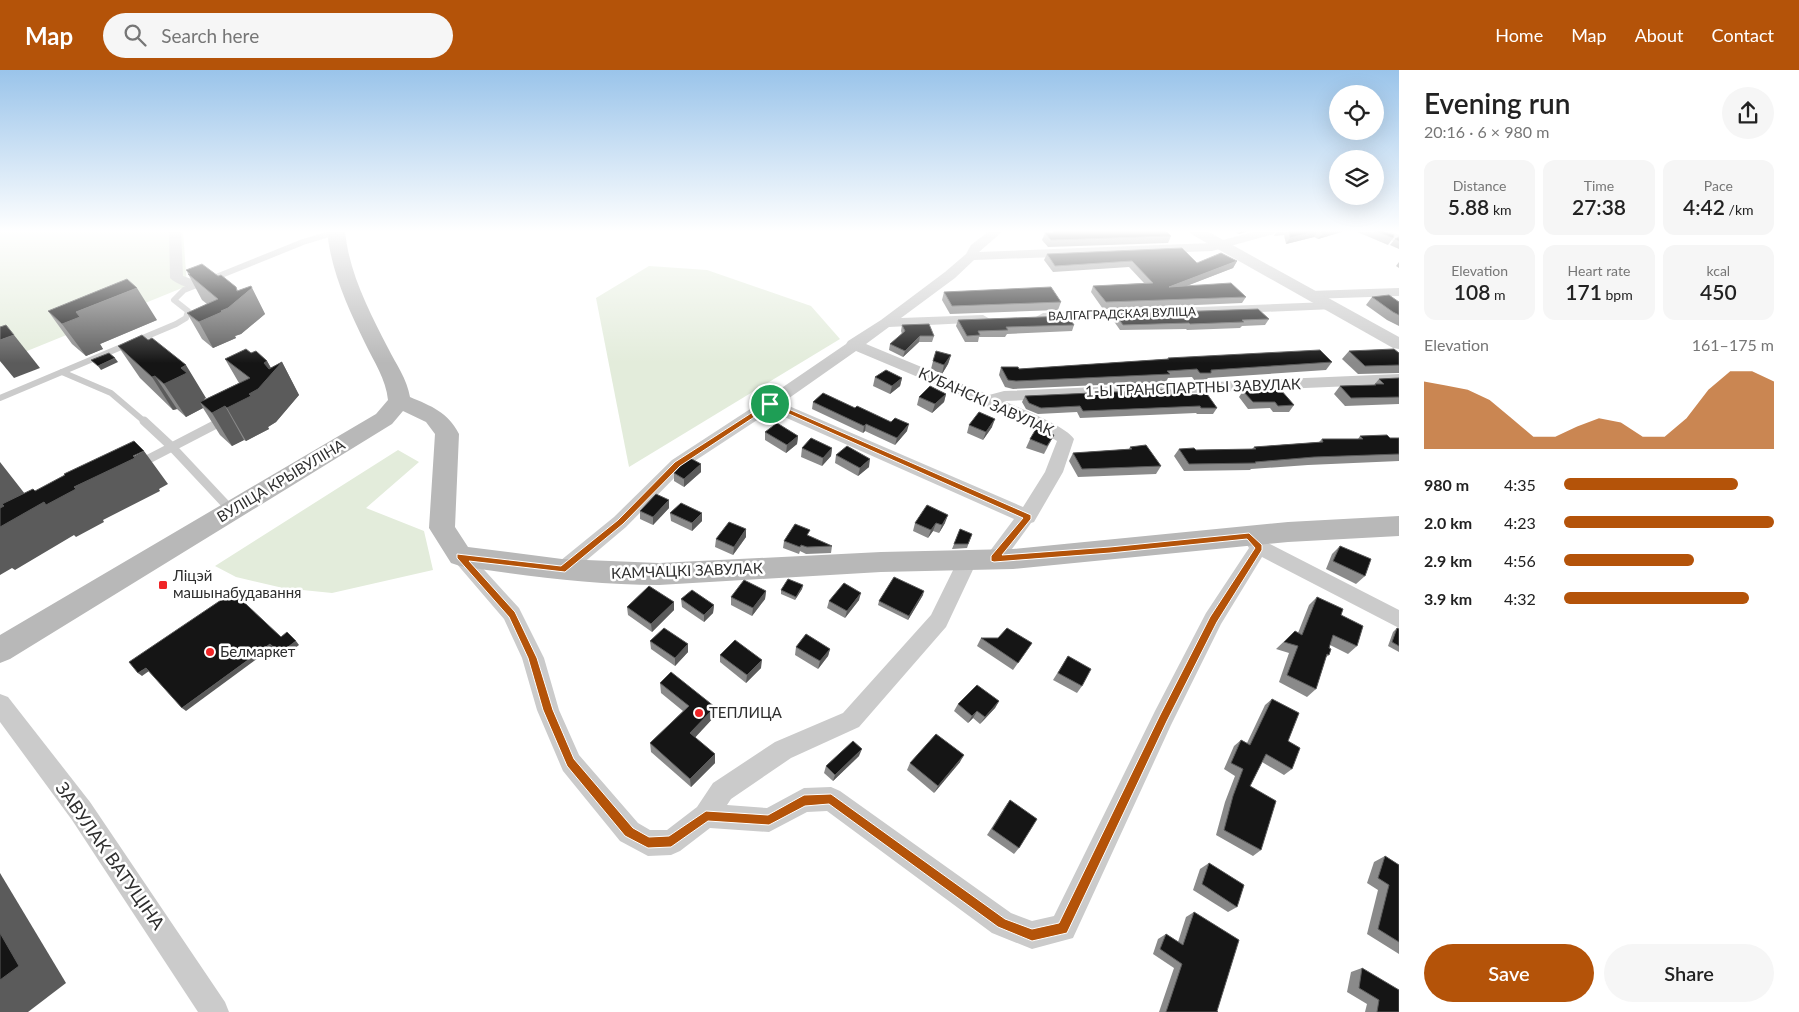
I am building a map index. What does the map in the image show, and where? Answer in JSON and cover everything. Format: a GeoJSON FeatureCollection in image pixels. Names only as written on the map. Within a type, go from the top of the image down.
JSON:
{"type":"FeatureCollection","features":[{"type":"Feature","properties":{"kind":"main road"},"geometry":{"type":"LineString","coordinates":[[347,275],[364,320],[398,387],[399,401],[432,415],[443,424],[447,434],[442,528],[460,556]]}},
{"type":"Feature","properties":{"kind":"main road","name":"ВУЛІЦА КРЫВУЛІНА"},"geometry":{"type":"LineString","coordinates":[[0,650],[384,419],[399,401]]}},
{"type":"Feature","properties":{"kind":"main road","name":"КАМЧАЦКІ ЗАВУЛАК"},"geometry":{"type":"LineString","coordinates":[[460,556],[562,570],[622,574],[659,574],[1004,559],[1254,542],[1399,526]]}},
{"type":"Feature","properties":{"kind":"street"},"geometry":{"type":"LineString","coordinates":[[177,275],[177,278],[195,285]]}},
{"type":"Feature","properties":{"kind":"street"},"geometry":{"type":"LineString","coordinates":[[562,570],[620,522],[678,464],[770,404],[853,344],[886,323],[950,275]]}},
{"type":"Feature","properties":{"kind":"street"},"geometry":{"type":"LineString","coordinates":[[1274,275],[1399,344]]}},
{"type":"Feature","properties":{"kind":"street"},"geometry":{"type":"LineString","coordinates":[[1309,295],[1399,292]]}},
{"type":"Feature","properties":{"kind":"street","name":"ВАЛГАГРАДСКАЯ ВУЛІЦА"},"geometry":{"type":"LineString","coordinates":[[1034,317],[1329,306]]}},
{"type":"Feature","properties":{"kind":"street"},"geometry":{"type":"LineString","coordinates":[[886,323],[994,318]]}},
{"type":"Feature","properties":{"kind":"street","name":"КУБАНСКІ ЗАВУЛАК"},"geometry":{"type":"LineString","coordinates":[[853,344],[988,400],[1050,429],[1066,439],[1062,456],[1028,517]]}},
{"type":"Feature","properties":{"kind":"street","name":"1-Ы ТРАНСПАРТНЫ ЗАВУЛАК"},"geometry":{"type":"LineString","coordinates":[[988,400],[1004,396],[1399,379]]}},
{"type":"Feature","properties":{"kind":"street"},"geometry":{"type":"LineString","coordinates":[[770,404],[1028,517],[1004,559]]}},
{"type":"Feature","properties":{"kind":"street"},"geometry":{"type":"LineString","coordinates":[[706,816],[769,820],[804,800],[831,799],[1002,923],[1032,935],[1063,928],[1163,718],[1254,542],[1399,620]]}},
{"type":"Feature","properties":{"kind":"street"},"geometry":{"type":"LineString","coordinates":[[460,556],[512,614],[533,658],[548,710],[571,763],[629,832],[648,843],[671,842],[706,816],[722,790],[775,755],[851,720],[940,621],[968,560]]}},
{"type":"Feature","properties":{"kind":"street","name":"ЗАВУЛАК ВАТУЦІНА"},"geometry":{"type":"LineString","coordinates":[[0,704],[80,811],[215,1012]]}},
{"type":"Feature","properties":{"kind":"lane"},"geometry":{"type":"LineString","coordinates":[[0,398],[176,324],[186,318],[188,312],[174,300],[177,295],[220,275]]}},
{"type":"Feature","properties":{"kind":"lane"},"geometry":{"type":"LineString","coordinates":[[62,372],[111,393],[125,403],[172,447],[232,511]]}},
{"type":"Feature","properties":{"kind":"lane"},"geometry":{"type":"LineString","coordinates":[[129,470],[233,414]]}},
{"type":"Feature","properties":{"kind":"green space"},"geometry":{"type":"Polygon","coordinates":[[[0,275],[186,275],[187,286],[0,362],[0,275]]]}},
{"type":"Feature","properties":{"kind":"green space"},"geometry":{"type":"Polygon","coordinates":[[[634,275],[721,275],[811,306],[840,339],[629,467],[596,298],[634,275]]]}},
{"type":"Feature","properties":{"kind":"green space"},"geometry":{"type":"Polygon","coordinates":[[[398,450],[419,462],[366,508],[424,531],[433,570],[332,593],[283,588],[236,577],[215,566],[398,450]]]}},
{"type":"Feature","properties":{"kind":"building"},"geometry":{"type":"Polygon","coordinates":[[[189,275],[221,275],[236,287],[237,291],[251,286],[252,288],[222,312],[199,322],[187,313],[218,299],[189,275]]]}},
{"type":"Feature","properties":{"kind":"building"},"geometry":{"type":"Polygon","coordinates":[[[1145,275],[1200,275],[1169,287],[1231,283],[1246,297],[1106,302],[1093,286],[1153,283],[1145,275]]]}},
{"type":"Feature","properties":{"kind":"building"},"geometry":{"type":"Polygon","coordinates":[[[127,279],[137,288],[76,312],[80,317],[62,324],[48,311],[127,279]]]}},
{"type":"Feature","properties":{"kind":"building"},"geometry":{"type":"Polygon","coordinates":[[[1051,287],[1061,302],[952,306],[944,292],[1051,287]]]}},
{"type":"Feature","properties":{"kind":"building"},"geometry":{"type":"Polygon","coordinates":[[[1389,295],[1399,302],[1399,315],[1372,297],[1389,295]]]}},
{"type":"Feature","properties":{"kind":"building"},"geometry":{"type":"Polygon","coordinates":[[[1258,309],[1269,319],[1242,320],[1244,322],[1123,325],[1115,314],[1258,309]]]}},
{"type":"Feature","properties":{"kind":"building"},"geometry":{"type":"Polygon","coordinates":[[[1068,316],[1074,325],[1006,327],[1008,330],[978,331],[980,335],[967,336],[958,320],[1068,316]]]}},
{"type":"Feature","properties":{"kind":"building"},"geometry":{"type":"Polygon","coordinates":[[[929,324],[934,336],[920,336],[905,351],[890,344],[905,331],[902,325],[929,324]]]}},
{"type":"Feature","properties":{"kind":"building"},"geometry":{"type":"Polygon","coordinates":[[[6,325],[14,335],[0,340],[0,327],[6,325]]]}},
{"type":"Feature","properties":{"kind":"building"},"geometry":{"type":"Polygon","coordinates":[[[142,335],[148,340],[152,338],[186,365],[181,368],[187,373],[164,384],[155,376],[152,377],[118,346],[142,335]]]}},
{"type":"Feature","properties":{"kind":"building"},"geometry":{"type":"Polygon","coordinates":[[[246,349],[251,353],[256,351],[267,361],[264,363],[269,369],[282,362],[258,389],[249,394],[251,396],[212,413],[200,402],[250,378],[225,359],[246,349]]]}},
{"type":"Feature","properties":{"kind":"building"},"geometry":{"type":"Polygon","coordinates":[[[1394,349],[1399,353],[1399,365],[1365,366],[1349,351],[1394,349]]]}},
{"type":"Feature","properties":{"kind":"building"},"geometry":{"type":"Polygon","coordinates":[[[1320,350],[1332,362],[1211,370],[1211,373],[1200,373],[1197,369],[1167,371],[1170,374],[1016,381],[1008,380],[1001,367],[1018,367],[1019,369],[1168,358],[1320,350]]]}},
{"type":"Feature","properties":{"kind":"building"},"geometry":{"type":"Polygon","coordinates":[[[936,351],[951,355],[944,365],[933,361],[936,351]]]}},
{"type":"Feature","properties":{"kind":"building"},"geometry":{"type":"Polygon","coordinates":[[[109,353],[115,358],[98,366],[91,360],[109,353]]]}},
{"type":"Feature","properties":{"kind":"building"},"geometry":{"type":"Polygon","coordinates":[[[886,370],[902,378],[892,386],[875,377],[886,370]]]}},
{"type":"Feature","properties":{"kind":"building"},"geometry":{"type":"Polygon","coordinates":[[[1399,378],[1399,397],[1351,398],[1340,386],[1384,384],[1379,379],[1399,378]]]}},
{"type":"Feature","properties":{"kind":"building"},"geometry":{"type":"Polygon","coordinates":[[[930,386],[946,394],[935,404],[919,397],[930,386]]]}},
{"type":"Feature","properties":{"kind":"building"},"geometry":{"type":"Polygon","coordinates":[[[1181,389],[1186,395],[1207,394],[1217,408],[1201,408],[1200,406],[1083,411],[1080,406],[1041,408],[1029,403],[1025,396],[1181,389]]]}},
{"type":"Feature","properties":{"kind":"building"},"geometry":{"type":"Polygon","coordinates":[[[1280,389],[1294,405],[1278,406],[1275,402],[1253,402],[1243,391],[1280,389]]]}},
{"type":"Feature","properties":{"kind":"building"},"geometry":{"type":"Polygon","coordinates":[[[823,393],[891,422],[895,418],[909,424],[897,438],[866,424],[864,426],[813,402],[823,393]]]}},
{"type":"Feature","properties":{"kind":"building"},"geometry":{"type":"Polygon","coordinates":[[[979,412],[995,419],[986,432],[969,425],[979,412]]]}},
{"type":"Feature","properties":{"kind":"building"},"geometry":{"type":"Polygon","coordinates":[[[777,423],[798,436],[787,445],[765,432],[777,423]]]}},
{"type":"Feature","properties":{"kind":"building"},"geometry":{"type":"Polygon","coordinates":[[[1036,429],[1054,435],[1047,446],[1030,439],[1036,429]]]}},
{"type":"Feature","properties":{"kind":"building"},"geometry":{"type":"Polygon","coordinates":[[[1387,435],[1390,438],[1399,438],[1399,454],[1314,457],[1256,463],[1189,464],[1179,449],[1256,449],[1254,447],[1323,442],[1322,439],[1363,439],[1360,436],[1387,435]]]}},
{"type":"Feature","properties":{"kind":"building"},"geometry":{"type":"Polygon","coordinates":[[[811,438],[832,448],[823,458],[802,448],[811,438]]]}},
{"type":"Feature","properties":{"kind":"building"},"geometry":{"type":"Polygon","coordinates":[[[134,441],[144,451],[133,456],[135,458],[74,487],[76,489],[46,505],[44,502],[0,527],[0,508],[4,506],[2,504],[33,489],[35,491],[64,474],[134,441]]]}},
{"type":"Feature","properties":{"kind":"building"},"geometry":{"type":"Polygon","coordinates":[[[1146,445],[1161,466],[1082,469],[1073,453],[1132,449],[1130,447],[1146,445]]]}},
{"type":"Feature","properties":{"kind":"building"},"geometry":{"type":"Polygon","coordinates":[[[847,446],[870,459],[860,468],[836,455],[847,446]]]}},
{"type":"Feature","properties":{"kind":"building"},"geometry":{"type":"Polygon","coordinates":[[[690,458],[701,464],[684,479],[674,473],[684,462],[690,458]]]}},
{"type":"Feature","properties":{"kind":"building"},"geometry":{"type":"Polygon","coordinates":[[[656,494],[669,500],[653,517],[640,511],[656,494]]]}},
{"type":"Feature","properties":{"kind":"building"},"geometry":{"type":"Polygon","coordinates":[[[681,503],[702,513],[692,523],[670,513],[681,503]]]}},
{"type":"Feature","properties":{"kind":"building"},"geometry":{"type":"Polygon","coordinates":[[[927,505],[948,515],[942,525],[936,523],[931,530],[915,523],[927,505]]]}},
{"type":"Feature","properties":{"kind":"building"},"geometry":{"type":"Polygon","coordinates":[[[729,522],[746,529],[734,547],[716,539],[729,522]]]}},
{"type":"Feature","properties":{"kind":"building"},"geometry":{"type":"Polygon","coordinates":[[[795,524],[810,530],[807,535],[832,546],[807,547],[801,545],[800,547],[784,541],[795,524]]]}},
{"type":"Feature","properties":{"kind":"building"},"geometry":{"type":"Polygon","coordinates":[[[960,529],[972,534],[968,544],[954,544],[960,529]]]}},
{"type":"Feature","properties":{"kind":"building"},"geometry":{"type":"Polygon","coordinates":[[[1340,546],[1371,559],[1365,576],[1333,561],[1340,546]]]}},
{"type":"Feature","properties":{"kind":"building"},"geometry":{"type":"Polygon","coordinates":[[[894,577],[924,591],[909,616],[879,601],[894,577]]]}},
{"type":"Feature","properties":{"kind":"building"},"geometry":{"type":"Polygon","coordinates":[[[788,579],[803,585],[796,597],[781,590],[788,579]]]}},
{"type":"Feature","properties":{"kind":"building"},"geometry":{"type":"Polygon","coordinates":[[[744,580],[766,591],[753,608],[731,597],[744,580]]]}},
{"type":"Feature","properties":{"kind":"building"},"geometry":{"type":"Polygon","coordinates":[[[844,583],[861,593],[847,611],[829,601],[844,583]]]}},
{"type":"Feature","properties":{"kind":"building"},"geometry":{"type":"Polygon","coordinates":[[[649,586],[674,602],[651,624],[627,607],[649,586]]]}},
{"type":"Feature","properties":{"kind":"building"},"geometry":{"type":"Polygon","coordinates":[[[692,590],[714,605],[704,615],[681,599],[692,590]]]}},
{"type":"Feature","properties":{"kind":"building","name":"Белмаркет"},"geometry":{"type":"Polygon","coordinates":[[[233,592],[281,637],[287,632],[296,641],[280,653],[270,644],[182,708],[146,668],[138,673],[129,662],[233,592]]]}},
{"type":"Feature","properties":{"kind":"building"},"geometry":{"type":"Polygon","coordinates":[[[1317,597],[1343,609],[1341,615],[1363,626],[1357,646],[1333,635],[1329,648],[1331,649],[1329,655],[1327,654],[1316,689],[1287,675],[1298,646],[1284,642],[1295,631],[1302,635],[1317,597]]]}},
{"type":"Feature","properties":{"kind":"building"},"geometry":{"type":"Polygon","coordinates":[[[664,628],[688,644],[675,658],[650,641],[664,628]]]}},
{"type":"Feature","properties":{"kind":"building"},"geometry":{"type":"Polygon","coordinates":[[[1007,628],[1032,643],[1018,663],[981,638],[998,638],[1007,628]]]}},
{"type":"Feature","properties":{"kind":"building"},"geometry":{"type":"Polygon","coordinates":[[[1397,628],[1399,629],[1399,646],[1392,642],[1397,628]]]}},
{"type":"Feature","properties":{"kind":"building"},"geometry":{"type":"Polygon","coordinates":[[[806,634],[830,649],[820,661],[796,647],[806,634]]]}},
{"type":"Feature","properties":{"kind":"building"},"geometry":{"type":"Polygon","coordinates":[[[735,640],[762,660],[747,675],[720,655],[735,640]]]}},
{"type":"Feature","properties":{"kind":"building"},"geometry":{"type":"Polygon","coordinates":[[[1068,656],[1091,669],[1082,686],[1058,673],[1068,656]]]}},
{"type":"Feature","properties":{"kind":"building"},"geometry":{"type":"Polygon","coordinates":[[[671,672],[715,707],[690,733],[715,754],[690,779],[650,743],[689,706],[660,683],[671,672]]]}},
{"type":"Feature","properties":{"kind":"building"},"geometry":{"type":"Polygon","coordinates":[[[977,685],[999,701],[985,717],[977,711],[972,716],[958,704],[977,685]]]}},
{"type":"Feature","properties":{"kind":"building"},"geometry":{"type":"Polygon","coordinates":[[[1272,699],[1299,713],[1288,741],[1300,748],[1292,769],[1266,754],[1250,786],[1276,801],[1261,850],[1224,830],[1233,796],[1243,769],[1231,763],[1241,740],[1250,745],[1272,699]]]}},
{"type":"Feature","properties":{"kind":"building"},"geometry":{"type":"Polygon","coordinates":[[[936,734],[964,755],[938,786],[910,763],[936,734]]]}},
{"type":"Feature","properties":{"kind":"building"},"geometry":{"type":"Polygon","coordinates":[[[853,741],[862,749],[835,775],[826,766],[853,741]]]}},
{"type":"Feature","properties":{"kind":"building"},"geometry":{"type":"Polygon","coordinates":[[[1010,800],[1037,819],[1019,848],[992,829],[1010,800]]]}},
{"type":"Feature","properties":{"kind":"building"},"geometry":{"type":"Polygon","coordinates":[[[1385,856],[1399,865],[1399,942],[1378,929],[1389,885],[1378,878],[1385,856]]]}},
{"type":"Feature","properties":{"kind":"building"},"geometry":{"type":"Polygon","coordinates":[[[1209,863],[1244,885],[1237,907],[1202,884],[1209,863]]]}},
{"type":"Feature","properties":{"kind":"building"},"geometry":{"type":"Polygon","coordinates":[[[1194,912],[1239,940],[1218,1012],[1166,1012],[1182,964],[1160,949],[1166,934],[1183,945],[1194,912]]]}},
{"type":"Feature","properties":{"kind":"building"},"geometry":{"type":"Polygon","coordinates":[[[0,933],[19,966],[0,980],[0,933]]]}},
{"type":"Feature","properties":{"kind":"building"},"geometry":{"type":"Polygon","coordinates":[[[1362,968],[1399,990],[1399,1012],[1377,1012],[1379,1000],[1359,988],[1362,968]]]}},
{"type":"Feature","properties":{"kind":"place","name":"Ліцэй машынабудавання"},"geometry":{"type":"Point","coordinates":[163,585]}},
{"type":"Feature","properties":{"kind":"place","name":"Белмаркет"},"geometry":{"type":"Point","coordinates":[210,652]}},
{"type":"Feature","properties":{"kind":"place","name":"ТЕПЛИЦА"},"geometry":{"type":"Point","coordinates":[699,713]}},
{"type":"Feature","properties":{"kind":"route"},"geometry":{"type":"LineString","coordinates":[[770,404],[1028,517],[994,559],[1013,559],[1249,536],[1259,548],[1214,619],[1163,718],[1063,928],[1032,935],[1002,923],[831,799],[804,800],[769,820],[706,816],[671,842],[648,843],[629,832],[571,763],[548,710],[533,658],[512,614],[460,556],[562,570],[620,522],[655,484],[678,464],[770,404]]}}]}
